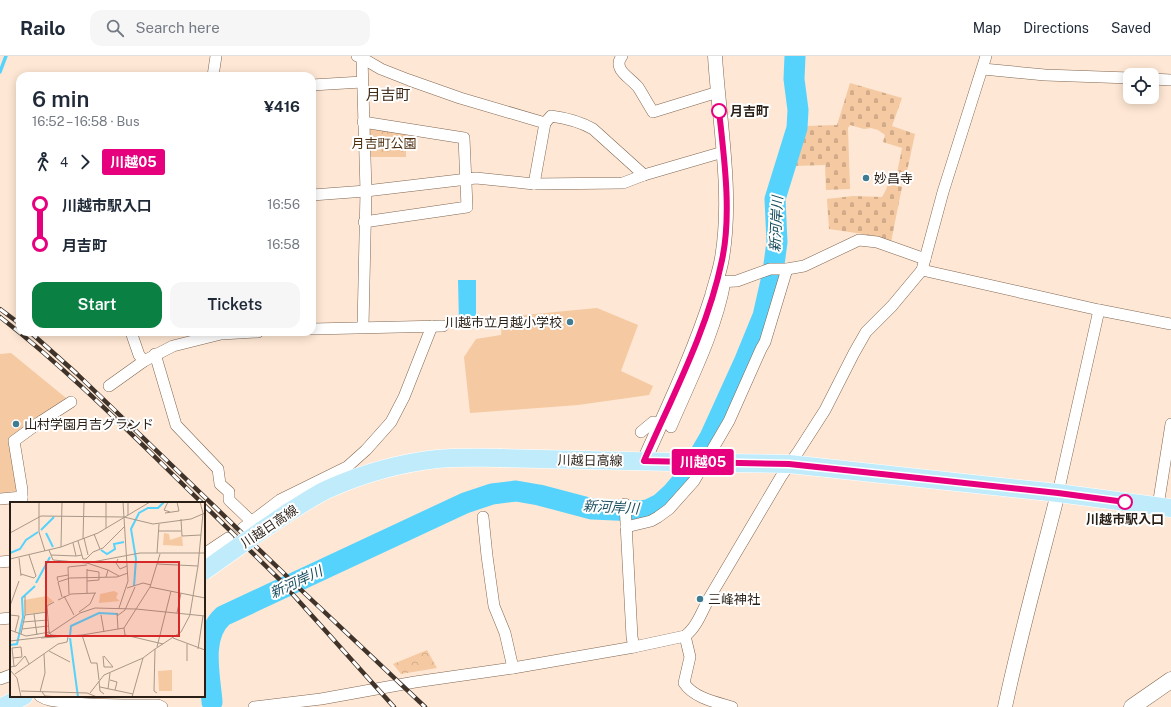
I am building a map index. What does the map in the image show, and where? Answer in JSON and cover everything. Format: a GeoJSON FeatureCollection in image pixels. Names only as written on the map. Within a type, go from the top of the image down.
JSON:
{"type":"FeatureCollection","features":[{"type":"Feature","properties":{"kind":"main road","name":"川越日高線"},"geometry":{"type":"LineString","coordinates":[[205,570],[275,521],[327,489],[382,470],[435,459],[501,458],[789,464],[1058,493],[1164,507]]}},
{"type":"Feature","properties":{"kind":"main road"},"geometry":{"type":"LineString","coordinates":[[1132,707],[1171,680]]}},
{"type":"Feature","properties":{"kind":"street"},"geometry":{"type":"LineString","coordinates":[[214,72],[216,56]]}},
{"type":"Feature","properties":{"kind":"street"},"geometry":{"type":"LineString","coordinates":[[363,56],[362,82],[366,192],[364,222],[363,327]]}},
{"type":"Feature","properties":{"kind":"street"},"geometry":{"type":"LineString","coordinates":[[363,56],[381,69],[409,80],[460,98],[545,123]]}},
{"type":"Feature","properties":{"kind":"street"},"geometry":{"type":"LineString","coordinates":[[622,56],[619,60],[620,70],[638,87],[653,112],[718,92]]}},
{"type":"Feature","properties":{"kind":"street"},"geometry":{"type":"LineString","coordinates":[[671,427],[706,346],[722,300],[721,282],[726,220],[726,187],[715,56]]}},
{"type":"Feature","properties":{"kind":"street"},"geometry":{"type":"LineString","coordinates":[[254,707],[322,703],[415,682],[513,668],[634,647],[685,636],[698,621],[708,600],[736,551],[782,475],[825,410],[866,332],[892,306],[922,270],[943,192],[986,56]]}},
{"type":"Feature","properties":{"kind":"street"},"geometry":{"type":"LineString","coordinates":[[983,69],[1045,75],[1123,78]]}},
{"type":"Feature","properties":{"kind":"street"},"geometry":{"type":"LineString","coordinates":[[1159,79],[1171,80]]}},
{"type":"Feature","properties":{"kind":"street"},"geometry":{"type":"LineString","coordinates":[[316,85],[362,82]]}},
{"type":"Feature","properties":{"kind":"street"},"geometry":{"type":"LineString","coordinates":[[534,184],[545,123],[551,116],[583,123],[593,129],[644,174]]}},
{"type":"Feature","properties":{"kind":"street"},"geometry":{"type":"LineString","coordinates":[[363,122],[464,138],[466,207],[364,222]]}},
{"type":"Feature","properties":{"kind":"street"},"geometry":{"type":"LineString","coordinates":[[316,195],[366,192],[476,178],[534,184],[623,184],[644,174],[723,152]]}},
{"type":"Feature","properties":{"kind":"street"},"geometry":{"type":"LineString","coordinates":[[721,282],[737,281],[770,269],[785,269],[804,266],[859,240],[877,242],[925,259]]}},
{"type":"Feature","properties":{"kind":"street"},"geometry":{"type":"LineString","coordinates":[[626,524],[651,521],[658,517],[668,509],[699,473],[729,421],[765,342],[785,269]]}},
{"type":"Feature","properties":{"kind":"street"},"geometry":{"type":"LineString","coordinates":[[922,270],[1099,310],[1171,324]]}},
{"type":"Feature","properties":{"kind":"street"},"geometry":{"type":"LineString","coordinates":[[644,461],[721,282]]}},
{"type":"Feature","properties":{"kind":"street"},"geometry":{"type":"LineString","coordinates":[[1005,707],[1027,608],[1058,493],[1099,310]]}},
{"type":"Feature","properties":{"kind":"street"},"geometry":{"type":"LineString","coordinates":[[155,354],[176,425],[218,469],[220,484],[229,492],[229,500],[247,524],[280,500],[347,467],[366,450],[391,422],[438,326],[316,329]]}},
{"type":"Feature","properties":{"kind":"street"},"geometry":{"type":"LineString","coordinates":[[132,336],[139,355],[144,360]]}},
{"type":"Feature","properties":{"kind":"street"},"geometry":{"type":"LineString","coordinates":[[109,386],[144,360],[155,354],[203,336]]}},
{"type":"Feature","properties":{"kind":"street"},"geometry":{"type":"LineString","coordinates":[[0,499],[22,500],[14,441],[71,402]]}},
{"type":"Feature","properties":{"kind":"street"},"geometry":{"type":"LineString","coordinates":[[641,432],[653,422]]}},
{"type":"Feature","properties":{"kind":"street"},"geometry":{"type":"LineString","coordinates":[[1164,507],[1171,424]]}},
{"type":"Feature","properties":{"kind":"street"},"geometry":{"type":"LineString","coordinates":[[625,504],[632,637],[634,647]]}},
{"type":"Feature","properties":{"kind":"street"},"geometry":{"type":"LineString","coordinates":[[483,517],[494,606],[504,633],[513,668]]}},
{"type":"Feature","properties":{"kind":"street"},"geometry":{"type":"LineString","coordinates":[[205,553],[228,538]]}},
{"type":"Feature","properties":{"kind":"street"},"geometry":{"type":"LineString","coordinates":[[0,562],[10,561]]}},
{"type":"Feature","properties":{"kind":"street"},"geometry":{"type":"LineString","coordinates":[[0,619],[10,618]]}},
{"type":"Feature","properties":{"kind":"street"},"geometry":{"type":"LineString","coordinates":[[685,636],[690,656],[684,683],[688,690],[696,695],[732,707]]}},
{"type":"Feature","properties":{"kind":"street"},"geometry":{"type":"LineString","coordinates":[[0,679],[10,675]]}},
{"type":"Feature","properties":{"kind":"street"},"geometry":{"type":"LineString","coordinates":[[42,697],[47,700],[82,700],[116,706],[158,704],[162,707]]}},
{"type":"Feature","properties":{"kind":"green space"},"geometry":{"type":"Polygon","coordinates":[[[850,83],[902,98],[892,126],[915,134],[906,176],[897,173],[902,148],[883,142],[885,135],[878,130],[871,128],[864,129],[850,125],[848,128],[850,189],[826,190],[825,165],[794,166],[806,126],[837,125],[850,83]]]}},
{"type":"Feature","properties":{"kind":"green space","name":"月吉町公園"},"geometry":{"type":"Polygon","coordinates":[[[373,127],[406,133],[406,157],[370,157],[369,130],[373,127]]]}},
{"type":"Feature","properties":{"kind":"green space"},"geometry":{"type":"Polygon","coordinates":[[[888,183],[902,187],[891,242],[863,234],[829,229],[827,199],[853,196],[882,197],[888,183]]]}},
{"type":"Feature","properties":{"kind":"green space"},"geometry":{"type":"Polygon","coordinates":[[[597,308],[638,325],[621,371],[653,386],[649,395],[578,405],[470,413],[464,357],[476,339],[501,335],[503,317],[597,308]]]}},
{"type":"Feature","properties":{"kind":"green space","name":"山村学園月吉グランド"},"geometry":{"type":"Polygon","coordinates":[[[11,353],[66,398],[65,402],[11,440],[17,491],[0,493],[0,354],[11,353]]]}},
{"type":"Feature","properties":{"kind":"green space"},"geometry":{"type":"Polygon","coordinates":[[[427,650],[437,668],[401,674],[393,664],[427,650]]]}},
{"type":"Feature","properties":{"kind":"water"},"geometry":{"type":"Polygon","coordinates":[[[458,280],[476,280],[476,323],[459,323],[458,280]]]}},
{"type":"Feature","properties":{"kind":"waterway"},"geometry":{"type":"LineString","coordinates":[[0,72],[6,56]]}},
{"type":"Feature","properties":{"kind":"waterway","name":"新河岸川"},"geometry":{"type":"LineString","coordinates":[[212,702],[208,657],[209,645],[211,634],[223,616],[465,503],[492,494],[516,491],[539,495],[592,509],[638,511],[648,510],[660,504],[672,493],[689,473],[710,437],[763,316],[773,272],[777,242],[775,199],[797,128],[798,110],[794,79],[795,56]]}},
{"type":"Feature","properties":{"kind":"tunnel"},"geometry":{"type":"LineString","coordinates":[[228,538],[243,528]]}},
{"type":"Feature","properties":{"kind":"railway"},"geometry":{"type":"LineString","coordinates":[[0,309],[16,321]]}},
{"type":"Feature","properties":{"kind":"railway"},"geometry":{"type":"LineString","coordinates":[[0,317],[16,329]]}},
{"type":"Feature","properties":{"kind":"railway"},"geometry":{"type":"LineString","coordinates":[[24,336],[128,431],[201,502]]}},
{"type":"Feature","properties":{"kind":"railway"},"geometry":{"type":"LineString","coordinates":[[34,336],[76,373],[425,707]]}},
{"type":"Feature","properties":{"kind":"railway"},"geometry":{"type":"LineString","coordinates":[[205,506],[279,579],[394,707]]}},
{"type":"Feature","properties":{"kind":"bus line","name":"川越05"},"geometry":{"type":"LineString","coordinates":[[719,111],[726,187],[726,220],[722,259],[697,339],[644,461],[789,464],[1058,493],[1125,502]]}},
{"type":"Feature","properties":{"kind":"place","name":"月吉町"},"geometry":{"type":"Point","coordinates":[719,111]}},
{"type":"Feature","properties":{"kind":"place","name":"妙昌寺"},"geometry":{"type":"Point","coordinates":[866,178]}},
{"type":"Feature","properties":{"kind":"place","name":"川越市立月越小学校"},"geometry":{"type":"Point","coordinates":[570,322]}},
{"type":"Feature","properties":{"kind":"place","name":"山村学園月吉グランド"},"geometry":{"type":"Point","coordinates":[16,424]}},
{"type":"Feature","properties":{"kind":"place","name":"川越市駅入口"},"geometry":{"type":"Point","coordinates":[1125,502]}},
{"type":"Feature","properties":{"kind":"place","name":"三峰神社"},"geometry":{"type":"Point","coordinates":[700,599]}},
{"type":"Feature","properties":{"kind":"district","name":"月吉町"},"geometry":{"type":"Point","coordinates":[388,95]}}]}
